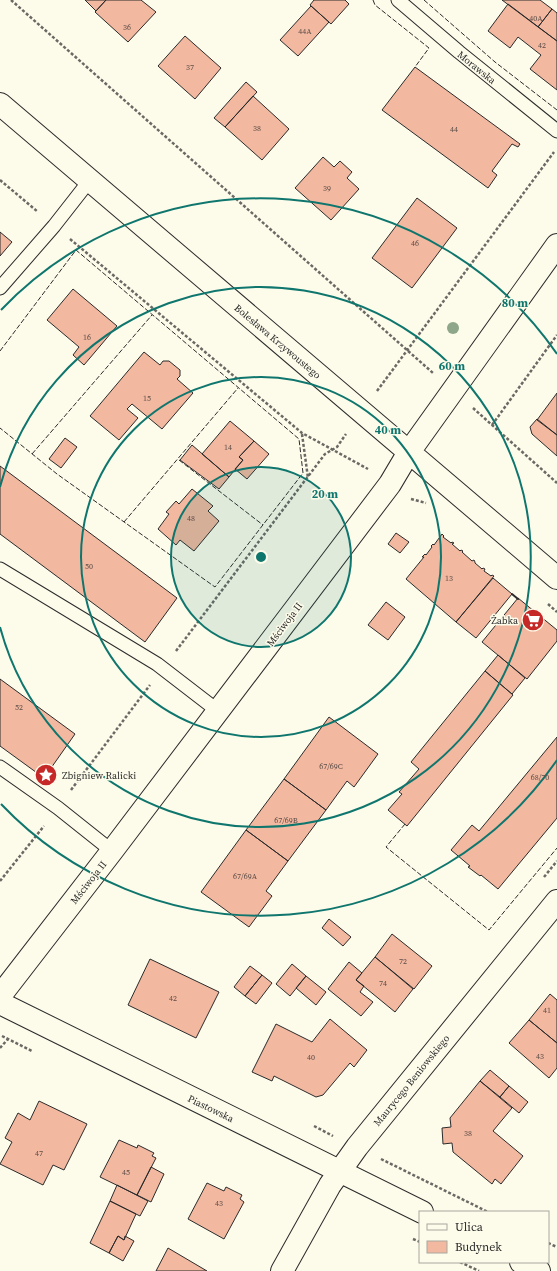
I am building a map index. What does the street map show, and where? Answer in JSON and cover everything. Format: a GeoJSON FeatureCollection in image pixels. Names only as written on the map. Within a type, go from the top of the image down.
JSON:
{"type":"FeatureCollection","features":[{"type":"Feature","properties":{"kind":"street","name":"Bolesława Krzywoustego"},"geometry":{"type":"LineString","coordinates":[[0,104],[557,578]]}},
{"type":"Feature","properties":{"kind":"street","name":"Mściwoja II"},"geometry":{"type":"LineString","coordinates":[[0,996],[112,851],[390,484],[408,452],[557,245]]}},
{"type":"Feature","properties":{"kind":"street","name":"Maurycego Beniowskiego"},"geometry":{"type":"LineString","coordinates":[[282,1271],[339,1171],[557,901]]}},
{"type":"Feature","properties":{"kind":"street","name":"Piastowska"},"geometry":{"type":"LineString","coordinates":[[0,1003],[420,1211]]}},
{"type":"Feature","properties":{"kind":"street"},"geometry":{"type":"LineString","coordinates":[[523,1263],[539,1271]]}},
{"type":"Feature","properties":{"kind":"lane","name":"Morawska"},"geometry":{"type":"LineString","coordinates":[[398,0],[459,52],[557,131]]}},
{"type":"Feature","properties":{"kind":"lane"},"geometry":{"type":"LineString","coordinates":[[0,288],[54,226],[90,180]]}},
{"type":"Feature","properties":{"kind":"lane"},"geometry":{"type":"LineString","coordinates":[[0,569],[157,664],[218,711]]}},
{"type":"Feature","properties":{"kind":"lane"},"geometry":{"type":"LineString","coordinates":[[0,767],[58,808],[112,851]]}},
{"type":"Feature","properties":{"kind":"path"},"geometry":{"type":"LineString","coordinates":[[10,0],[557,483]]}},
{"type":"Feature","properties":{"kind":"path"},"geometry":{"type":"LineString","coordinates":[[407,350],[557,149]]}},
{"type":"Feature","properties":{"kind":"path"},"geometry":{"type":"LineString","coordinates":[[0,180],[302,433],[370,469]]}},
{"type":"Feature","properties":{"kind":"path"},"geometry":{"type":"LineString","coordinates":[[492,425],[557,335]]}},
{"type":"Feature","properties":{"kind":"path"},"geometry":{"type":"LineString","coordinates":[[302,433],[308,478]]}},
{"type":"Feature","properties":{"kind":"path"},"geometry":{"type":"LineString","coordinates":[[326,454],[337,447]]}},
{"type":"Feature","properties":{"kind":"path"},"geometry":{"type":"LineString","coordinates":[[0,1048],[8,1039]]}},
{"type":"Feature","properties":{"kind":"path"},"geometry":{"type":"LineString","coordinates":[[396,1166],[486,1211]]}},
{"type":"Feature","properties":{"kind":"path"},"geometry":{"type":"LineString","coordinates":[[462,1263],[479,1271]]}},
{"type":"Feature","properties":{"kind":"building"},"geometry":{"type":"Polygon","coordinates":[[[85,0],[106,0],[96,11],[85,0]]]}},
{"type":"Feature","properties":{"kind":"building"},"geometry":{"type":"Polygon","coordinates":[[[106,0],[141,0],[156,12],[128,42],[95,12],[106,0]]]}},
{"type":"Feature","properties":{"kind":"building"},"geometry":{"type":"Polygon","coordinates":[[[314,0],[345,0],[349,4],[331,24],[310,5],[314,0]]]}},
{"type":"Feature","properties":{"kind":"building"},"geometry":{"type":"Polygon","coordinates":[[[502,0],[540,0],[552,9],[538,27],[502,0]]]}},
{"type":"Feature","properties":{"kind":"building"},"geometry":{"type":"Polygon","coordinates":[[[508,4],[557,41],[557,90],[530,69],[541,55],[518,37],[510,48],[488,31],[508,4]]]}},
{"type":"Feature","properties":{"kind":"building"},"geometry":{"type":"Polygon","coordinates":[[[311,6],[329,22],[298,56],[280,40],[311,6]]]}},
{"type":"Feature","properties":{"kind":"building"},"geometry":{"type":"Polygon","coordinates":[[[552,9],[557,13],[557,41],[538,27],[552,9]]]}},
{"type":"Feature","properties":{"kind":"building"},"geometry":{"type":"Polygon","coordinates":[[[185,36],[221,68],[195,99],[158,66],[185,36]]]}},
{"type":"Feature","properties":{"kind":"building"},"geometry":{"type":"Polygon","coordinates":[[[415,67],[520,144],[518,147],[512,144],[492,171],[497,175],[488,188],[382,110],[415,67]]]}},
{"type":"Feature","properties":{"kind":"building"},"geometry":{"type":"Polygon","coordinates":[[[246,82],[257,92],[225,127],[214,118],[246,82]]]}},
{"type":"Feature","properties":{"kind":"building"},"geometry":{"type":"Polygon","coordinates":[[[253,96],[289,129],[262,160],[225,127],[253,96]]]}},
{"type":"Feature","properties":{"kind":"building"},"geometry":{"type":"Polygon","coordinates":[[[323,157],[334,167],[340,161],[352,172],[347,178],[359,189],[331,220],[295,188],[323,157]]]}},
{"type":"Feature","properties":{"kind":"building"},"geometry":{"type":"Polygon","coordinates":[[[417,198],[457,228],[412,288],[372,258],[417,198]]]}},
{"type":"Feature","properties":{"kind":"building"},"geometry":{"type":"Polygon","coordinates":[[[0,232],[12,242],[0,256],[0,232]]]}},
{"type":"Feature","properties":{"kind":"building"},"geometry":{"type":"Polygon","coordinates":[[[73,289],[117,326],[84,365],[73,355],[79,347],[47,320],[73,289]]]}},
{"type":"Feature","properties":{"kind":"building"},"geometry":{"type":"Polygon","coordinates":[[[144,352],[160,365],[163,361],[169,361],[180,370],[180,376],[177,379],[193,393],[162,429],[132,404],[127,409],[138,418],[119,440],[90,416],[144,352]]]}},
{"type":"Feature","properties":{"kind":"building"},"geometry":{"type":"Polygon","coordinates":[[[557,393],[557,435],[537,420],[557,393]]]}},
{"type":"Feature","properties":{"kind":"building"},"geometry":{"type":"Polygon","coordinates":[[[537,419],[557,435],[557,456],[532,434],[530,427],[537,419]]]}},
{"type":"Feature","properties":{"kind":"building"},"geometry":{"type":"Polygon","coordinates":[[[230,421],[254,441],[239,457],[243,460],[229,477],[202,454],[230,421]]]}},
{"type":"Feature","properties":{"kind":"building"},"geometry":{"type":"Polygon","coordinates":[[[65,438],[77,447],[61,468],[49,459],[65,438]]]}},
{"type":"Feature","properties":{"kind":"building"},"geometry":{"type":"Polygon","coordinates":[[[254,441],[269,454],[247,479],[235,469],[243,460],[239,457],[254,441]]]}},
{"type":"Feature","properties":{"kind":"building"},"geometry":{"type":"Polygon","coordinates":[[[192,445],[229,477],[219,489],[180,460],[192,445]]]}},
{"type":"Feature","properties":{"kind":"building"},"geometry":{"type":"Polygon","coordinates":[[[0,466],[177,598],[145,642],[0,534],[0,466]]]}},
{"type":"Feature","properties":{"kind":"building"},"geometry":{"type":"Polygon","coordinates":[[[192,489],[213,506],[208,511],[219,521],[194,551],[180,540],[176,545],[158,529],[169,514],[166,512],[176,501],[179,504],[192,489]]]}},
{"type":"Feature","properties":{"kind":"building"},"geometry":{"type":"Polygon","coordinates":[[[396,533],[409,542],[400,553],[388,544],[396,533]]]}},
{"type":"Feature","properties":{"kind":"building"},"geometry":{"type":"Polygon","coordinates":[[[442,534],[444,536],[443,537],[451,543],[454,543],[452,544],[460,551],[463,551],[462,552],[472,561],[474,560],[475,563],[482,569],[485,569],[484,571],[491,576],[494,576],[456,622],[406,579],[424,557],[422,557],[425,554],[426,555],[432,547],[431,546],[433,544],[434,545],[442,534]]]}},
{"type":"Feature","properties":{"kind":"building"},"geometry":{"type":"Polygon","coordinates":[[[493,578],[512,594],[476,638],[456,622],[493,578]]]}},
{"type":"Feature","properties":{"kind":"building"},"geometry":{"type":"Polygon","coordinates":[[[518,598],[557,630],[557,641],[527,679],[482,642],[518,598]]]}},
{"type":"Feature","properties":{"kind":"building"},"geometry":{"type":"Polygon","coordinates":[[[386,602],[405,617],[388,640],[368,625],[386,602]]]}},
{"type":"Feature","properties":{"kind":"building"},"geometry":{"type":"Polygon","coordinates":[[[498,655],[525,678],[512,694],[485,671],[498,655]]]}},
{"type":"Feature","properties":{"kind":"building"},"geometry":{"type":"Polygon","coordinates":[[[485,671],[513,695],[407,826],[388,810],[402,794],[399,792],[419,769],[411,762],[485,671]]]}},
{"type":"Feature","properties":{"kind":"building"},"geometry":{"type":"Polygon","coordinates":[[[0,679],[75,734],[44,778],[0,746],[0,679]]]}},
{"type":"Feature","properties":{"kind":"building"},"geometry":{"type":"Polygon","coordinates":[[[329,717],[378,754],[354,787],[347,781],[326,810],[284,779],[329,717]]]}},
{"type":"Feature","properties":{"kind":"building"},"geometry":{"type":"Polygon","coordinates":[[[557,737],[557,818],[498,889],[481,875],[480,876],[468,867],[470,866],[451,850],[472,825],[479,831],[557,737]]]}},
{"type":"Feature","properties":{"kind":"building"},"geometry":{"type":"Polygon","coordinates":[[[284,779],[326,810],[288,861],[246,830],[284,779]]]}},
{"type":"Feature","properties":{"kind":"building"},"geometry":{"type":"Polygon","coordinates":[[[246,830],[288,861],[266,891],[272,896],[249,927],[201,892],[246,830]]]}},
{"type":"Feature","properties":{"kind":"building"},"geometry":{"type":"Polygon","coordinates":[[[329,919],[351,937],[343,946],[322,928],[329,919]]]}},
{"type":"Feature","properties":{"kind":"building"},"geometry":{"type":"Polygon","coordinates":[[[392,934],[432,966],[414,989],[375,957],[392,934]]]}},
{"type":"Feature","properties":{"kind":"building"},"geometry":{"type":"Polygon","coordinates":[[[375,957],[413,989],[395,1012],[356,980],[375,957]]]}},
{"type":"Feature","properties":{"kind":"building"},"geometry":{"type":"Polygon","coordinates":[[[150,959],[219,992],[196,1038],[128,1005],[150,959]]]}},
{"type":"Feature","properties":{"kind":"building"},"geometry":{"type":"Polygon","coordinates":[[[349,962],[362,973],[356,980],[364,986],[360,992],[373,1002],[361,1016],[328,989],[349,962]]]}},
{"type":"Feature","properties":{"kind":"building"},"geometry":{"type":"Polygon","coordinates":[[[292,964],[306,976],[290,996],[276,984],[292,964]]]}},
{"type":"Feature","properties":{"kind":"building"},"geometry":{"type":"Polygon","coordinates":[[[250,966],[262,975],[245,996],[234,987],[250,966]]]}},
{"type":"Feature","properties":{"kind":"building"},"geometry":{"type":"Polygon","coordinates":[[[262,975],[272,983],[256,1004],[245,996],[262,975]]]}},
{"type":"Feature","properties":{"kind":"building"},"geometry":{"type":"Polygon","coordinates":[[[306,976],[326,992],[316,1005],[296,988],[306,976]]]}},
{"type":"Feature","properties":{"kind":"building"},"geometry":{"type":"Polygon","coordinates":[[[550,994],[557,1000],[557,1043],[529,1020],[550,994]]]}},
{"type":"Feature","properties":{"kind":"building"},"geometry":{"type":"Polygon","coordinates":[[[330,1019],[367,1050],[354,1067],[350,1063],[323,1095],[316,1097],[274,1076],[272,1081],[252,1072],[276,1024],[312,1042],[330,1019]]]}},
{"type":"Feature","properties":{"kind":"building"},"geometry":{"type":"Polygon","coordinates":[[[529,1020],[557,1043],[557,1068],[549,1078],[509,1043],[529,1020]]]}},
{"type":"Feature","properties":{"kind":"building"},"geometry":{"type":"Polygon","coordinates":[[[490,1070],[509,1086],[500,1097],[480,1081],[490,1070]]]}},
{"type":"Feature","properties":{"kind":"building"},"geometry":{"type":"Polygon","coordinates":[[[480,1081],[512,1108],[493,1131],[523,1156],[501,1184],[495,1179],[492,1184],[453,1152],[452,1143],[443,1144],[442,1128],[451,1127],[450,1118],[480,1081]]]}},
{"type":"Feature","properties":{"kind":"building"},"geometry":{"type":"Polygon","coordinates":[[[509,1086],[528,1102],[519,1113],[500,1097],[509,1086]]]}},
{"type":"Feature","properties":{"kind":"building"},"geometry":{"type":"Polygon","coordinates":[[[39,1101],[87,1124],[64,1170],[53,1165],[43,1185],[0,1164],[12,1142],[5,1138],[18,1113],[30,1120],[39,1101]]]}},
{"type":"Feature","properties":{"kind":"building"},"geometry":{"type":"Polygon","coordinates":[[[119,1140],[137,1148],[138,1145],[154,1153],[152,1156],[156,1158],[137,1195],[100,1177],[119,1140]]]}},
{"type":"Feature","properties":{"kind":"building"},"geometry":{"type":"Polygon","coordinates":[[[151,1167],[164,1174],[151,1202],[137,1195],[151,1167]]]}},
{"type":"Feature","properties":{"kind":"building"},"geometry":{"type":"Polygon","coordinates":[[[207,1183],[224,1191],[226,1187],[242,1195],[240,1199],[244,1202],[224,1239],[188,1219],[207,1183]]]}},
{"type":"Feature","properties":{"kind":"building"},"geometry":{"type":"Polygon","coordinates":[[[117,1185],[148,1201],[140,1216],[110,1201],[117,1185]]]}},
{"type":"Feature","properties":{"kind":"building"},"geometry":{"type":"Polygon","coordinates":[[[110,1201],[136,1214],[124,1240],[118,1236],[109,1253],[90,1243],[110,1201]]]}},
{"type":"Feature","properties":{"kind":"building"},"geometry":{"type":"Polygon","coordinates":[[[118,1236],[124,1240],[125,1236],[134,1241],[123,1261],[109,1253],[118,1236]]]}},
{"type":"Feature","properties":{"kind":"building"},"geometry":{"type":"Polygon","coordinates":[[[168,1248],[207,1271],[156,1271],[168,1248]]]}},
{"type":"Feature","properties":{"kind":"fence"},"geometry":{"type":"LineString","coordinates":[[373,0],[375,5],[429,48],[415,67]]}},
{"type":"Feature","properties":{"kind":"fence"},"geometry":{"type":"LineString","coordinates":[[424,0],[495,62],[557,110]]}},
{"type":"Feature","properties":{"kind":"fence"},"geometry":{"type":"LineString","coordinates":[[0,351],[76,250],[299,439],[303,473],[215,587],[57,474],[0,428]]}},
{"type":"Feature","properties":{"kind":"fence"},"geometry":{"type":"LineString","coordinates":[[32,454],[152,315]]}},
{"type":"Feature","properties":{"kind":"fence"},"geometry":{"type":"LineString","coordinates":[[124,522],[238,388]]}},
{"type":"Feature","properties":{"kind":"fence"},"geometry":{"type":"LineString","coordinates":[[179,460],[263,525]]}},
{"type":"Feature","properties":{"kind":"fence"},"geometry":{"type":"LineString","coordinates":[[405,824],[386,847],[489,930],[557,848]]}},
{"type":"Feature","properties":{"kind":"wall"},"geometry":{"type":"LineString","coordinates":[[512,594],[518,599]]}},
{"type":"Feature","properties":{"kind":"place","name":"Żabka"},"geometry":{"type":"Point","coordinates":[533,620]}},
{"type":"Feature","properties":{"kind":"place","name":"Zbigniew Ralicki"},"geometry":{"type":"Point","coordinates":[46,775]}}]}
